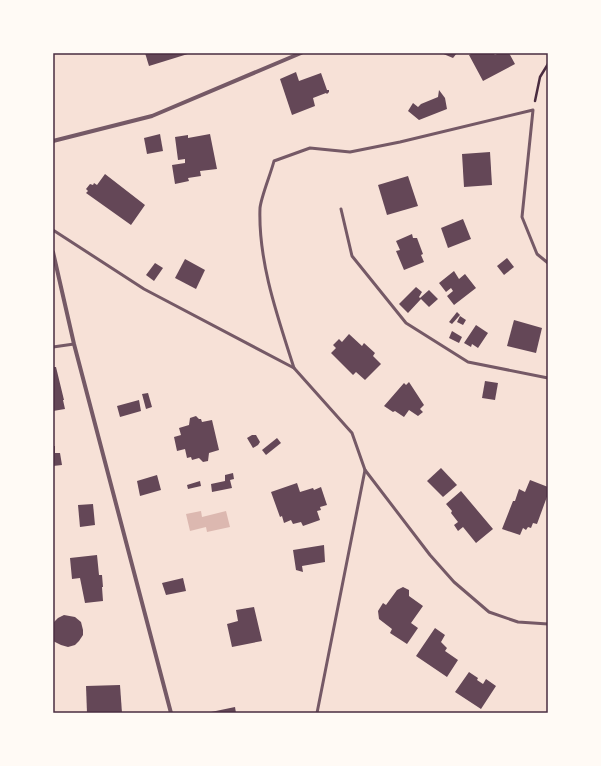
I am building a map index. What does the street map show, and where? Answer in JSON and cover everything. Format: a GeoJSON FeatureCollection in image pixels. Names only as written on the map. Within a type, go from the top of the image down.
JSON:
{"type":"FeatureCollection","features":[{"type":"Feature","properties":{"kind":"street"},"geometry":{"type":"LineString","coordinates":[[53,141],[152,116],[301,53]]}},
{"type":"Feature","properties":{"kind":"street"},"geometry":{"type":"LineString","coordinates":[[53,252],[74,344],[171,713]]}},
{"type":"Feature","properties":{"kind":"lane"},"geometry":{"type":"LineString","coordinates":[[294,368],[278,319],[262,251],[260,206],[274,161],[310,148],[350,152],[400,142],[533,110],[522,217],[537,254],[548,263]]}},
{"type":"Feature","properties":{"kind":"lane"},"geometry":{"type":"LineString","coordinates":[[341,209],[352,256],[406,323],[468,362],[548,378]]}},
{"type":"Feature","properties":{"kind":"lane"},"geometry":{"type":"LineString","coordinates":[[53,230],[144,289],[294,368],[352,433],[365,470],[430,555],[454,582],[489,612],[518,622],[548,624]]}},
{"type":"Feature","properties":{"kind":"lane"},"geometry":{"type":"LineString","coordinates":[[53,346],[74,344]]}},
{"type":"Feature","properties":{"kind":"lane"},"geometry":{"type":"LineString","coordinates":[[317,713],[365,470]]}},
{"type":"Feature","properties":{"kind":"path"},"geometry":{"type":"LineString","coordinates":[[533,110],[540,77],[548,64]]}},
{"type":"Feature","properties":{"kind":"shaded area"},"geometry":{"type":"Polygon","coordinates":[[[201,511],[202,517],[226,511],[230,527],[207,532],[206,527],[190,531],[186,514],[201,511]]]}},
{"type":"Feature","properties":{"kind":"building"},"geometry":{"type":"Polygon","coordinates":[[[145,53],[191,53],[149,66],[145,53]]]}},
{"type":"Feature","properties":{"kind":"building"},"geometry":{"type":"Polygon","coordinates":[[[441,53],[457,53],[453,58],[441,53]]]}},
{"type":"Feature","properties":{"kind":"building"},"geometry":{"type":"Polygon","coordinates":[[[473,53],[493,53],[495,55],[499,53],[509,53],[515,64],[483,81],[469,55],[473,53]]]}},
{"type":"Feature","properties":{"kind":"building"},"geometry":{"type":"Polygon","coordinates":[[[296,72],[299,81],[321,73],[329,92],[313,98],[315,106],[292,115],[280,79],[296,72]]]}},
{"type":"Feature","properties":{"kind":"building"},"geometry":{"type":"Polygon","coordinates":[[[439,90],[445,98],[447,109],[419,120],[408,111],[413,103],[418,107],[421,104],[438,97],[439,90]]]}},
{"type":"Feature","properties":{"kind":"building"},"geometry":{"type":"Polygon","coordinates":[[[160,134],[163,151],[147,154],[144,138],[160,134]]]}},
{"type":"Feature","properties":{"kind":"building"},"geometry":{"type":"Polygon","coordinates":[[[210,134],[217,169],[200,171],[201,176],[188,178],[189,181],[175,184],[172,165],[185,163],[185,159],[178,160],[175,137],[188,135],[188,138],[210,134]]]}},
{"type":"Feature","properties":{"kind":"building"},"geometry":{"type":"Polygon","coordinates":[[[490,152],[492,185],[464,187],[462,154],[490,152]]]}},
{"type":"Feature","properties":{"kind":"building"},"geometry":{"type":"Polygon","coordinates":[[[105,174],[145,205],[131,225],[86,193],[88,191],[86,189],[90,184],[93,185],[94,183],[97,185],[105,174]]]}},
{"type":"Feature","properties":{"kind":"building"},"geometry":{"type":"Polygon","coordinates":[[[408,176],[418,206],[387,215],[378,185],[408,176]]]}},
{"type":"Feature","properties":{"kind":"building"},"geometry":{"type":"Polygon","coordinates":[[[463,219],[471,239],[448,248],[441,228],[463,219]]]}},
{"type":"Feature","properties":{"kind":"building"},"geometry":{"type":"Polygon","coordinates":[[[412,234],[413,238],[417,238],[423,254],[421,255],[424,262],[404,270],[396,251],[400,250],[396,241],[412,234]]]}},
{"type":"Feature","properties":{"kind":"building"},"geometry":{"type":"Polygon","coordinates":[[[507,258],[514,267],[504,275],[497,266],[507,258]]]}},
{"type":"Feature","properties":{"kind":"building"},"geometry":{"type":"Polygon","coordinates":[[[185,259],[205,270],[196,289],[175,278],[185,259]]]}},
{"type":"Feature","properties":{"kind":"building"},"geometry":{"type":"Polygon","coordinates":[[[155,263],[163,268],[154,281],[146,275],[155,263]]]}},
{"type":"Feature","properties":{"kind":"building"},"geometry":{"type":"Polygon","coordinates":[[[454,271],[459,279],[465,274],[476,288],[454,305],[447,296],[453,291],[451,288],[446,292],[439,283],[454,271]]]}},
{"type":"Feature","properties":{"kind":"building"},"geometry":{"type":"Polygon","coordinates":[[[416,287],[422,292],[419,297],[420,298],[429,290],[438,299],[429,307],[421,299],[408,313],[399,304],[416,287]]]}},
{"type":"Feature","properties":{"kind":"building"},"geometry":{"type":"Polygon","coordinates":[[[457,312],[460,315],[452,324],[449,322],[457,312]]]}},
{"type":"Feature","properties":{"kind":"building"},"geometry":{"type":"Polygon","coordinates":[[[460,316],[466,320],[463,325],[457,322],[460,316]]]}},
{"type":"Feature","properties":{"kind":"building"},"geometry":{"type":"Polygon","coordinates":[[[514,320],[542,328],[536,353],[507,346],[514,320]]]}},
{"type":"Feature","properties":{"kind":"building"},"geometry":{"type":"Polygon","coordinates":[[[476,325],[488,333],[478,348],[472,344],[471,347],[464,343],[476,325]]]}},
{"type":"Feature","properties":{"kind":"building"},"geometry":{"type":"Polygon","coordinates":[[[452,331],[462,337],[459,343],[449,338],[452,331]]]}},
{"type":"Feature","properties":{"kind":"building"},"geometry":{"type":"Polygon","coordinates":[[[349,334],[362,346],[364,343],[375,353],[373,356],[381,364],[365,380],[356,372],[353,375],[331,353],[336,348],[333,345],[339,339],[342,342],[349,334]]]}},
{"type":"Feature","properties":{"kind":"building"},"geometry":{"type":"Polygon","coordinates":[[[53,367],[56,367],[65,409],[53,411],[53,367]]]}},
{"type":"Feature","properties":{"kind":"building"},"geometry":{"type":"Polygon","coordinates":[[[485,381],[498,383],[495,400],[482,398],[485,381]]]}},
{"type":"Feature","properties":{"kind":"building"},"geometry":{"type":"Polygon","coordinates":[[[409,382],[424,405],[420,409],[423,412],[418,416],[409,410],[404,417],[384,406],[404,383],[406,385],[409,382]]]}},
{"type":"Feature","properties":{"kind":"building"},"geometry":{"type":"Polygon","coordinates":[[[148,393],[152,407],[146,409],[142,394],[148,393]]]}},
{"type":"Feature","properties":{"kind":"building"},"geometry":{"type":"Polygon","coordinates":[[[139,400],[141,411],[120,417],[117,406],[139,400]]]}},
{"type":"Feature","properties":{"kind":"building"},"geometry":{"type":"Polygon","coordinates":[[[196,416],[201,419],[202,422],[212,420],[219,450],[209,453],[208,461],[203,462],[199,458],[192,460],[191,457],[187,458],[185,449],[177,451],[174,437],[181,435],[179,428],[189,425],[190,418],[196,416]]]}},
{"type":"Feature","properties":{"kind":"building"},"geometry":{"type":"Polygon","coordinates":[[[252,435],[256,435],[260,442],[253,448],[247,438],[252,435]]]}},
{"type":"Feature","properties":{"kind":"building"},"geometry":{"type":"Polygon","coordinates":[[[277,438],[281,443],[266,455],[262,450],[277,438]]]}},
{"type":"Feature","properties":{"kind":"building"},"geometry":{"type":"Polygon","coordinates":[[[53,446],[55,446],[55,453],[60,453],[62,465],[53,466],[53,446]]]}},
{"type":"Feature","properties":{"kind":"building"},"geometry":{"type":"Polygon","coordinates":[[[441,468],[457,485],[443,497],[427,481],[441,468]]]}},
{"type":"Feature","properties":{"kind":"building"},"geometry":{"type":"Polygon","coordinates":[[[233,473],[234,479],[230,480],[232,488],[212,492],[211,484],[225,481],[225,475],[233,473]]]}},
{"type":"Feature","properties":{"kind":"building"},"geometry":{"type":"Polygon","coordinates":[[[157,475],[161,490],[140,496],[137,481],[157,475]]]}},
{"type":"Feature","properties":{"kind":"building"},"geometry":{"type":"Polygon","coordinates":[[[530,480],[548,487],[548,494],[537,524],[533,523],[531,528],[528,527],[526,530],[523,528],[520,535],[502,529],[519,489],[525,492],[530,480]]]}},
{"type":"Feature","properties":{"kind":"building"},"geometry":{"type":"Polygon","coordinates":[[[200,481],[201,486],[188,489],[187,485],[200,481]]]}},
{"type":"Feature","properties":{"kind":"building"},"geometry":{"type":"Polygon","coordinates":[[[297,483],[300,492],[313,488],[314,490],[321,487],[327,505],[320,507],[321,510],[317,511],[320,520],[303,526],[301,522],[293,524],[291,520],[284,523],[282,516],[280,517],[271,492],[297,483]]]}},
{"type":"Feature","properties":{"kind":"building"},"geometry":{"type":"Polygon","coordinates":[[[461,491],[493,529],[476,543],[463,527],[458,531],[454,525],[458,522],[446,504],[461,491]]]}},
{"type":"Feature","properties":{"kind":"building"},"geometry":{"type":"Polygon","coordinates":[[[93,504],[95,525],[80,527],[78,505],[93,504]]]}},
{"type":"Feature","properties":{"kind":"building"},"geometry":{"type":"Polygon","coordinates":[[[324,545],[325,562],[302,566],[303,572],[296,570],[293,550],[324,545]]]}},
{"type":"Feature","properties":{"kind":"building"},"geometry":{"type":"Polygon","coordinates":[[[97,555],[99,575],[102,575],[103,601],[85,603],[80,578],[72,579],[70,558],[97,555]]]}},
{"type":"Feature","properties":{"kind":"building"},"geometry":{"type":"Polygon","coordinates":[[[183,578],[186,591],[166,595],[162,583],[183,578]]]}},
{"type":"Feature","properties":{"kind":"building"},"geometry":{"type":"Polygon","coordinates":[[[403,587],[409,590],[409,596],[423,606],[411,623],[418,628],[407,644],[390,633],[392,629],[379,619],[378,611],[383,603],[386,605],[397,590],[403,587]]]}},
{"type":"Feature","properties":{"kind":"building"},"geometry":{"type":"Polygon","coordinates":[[[254,607],[262,641],[232,647],[227,624],[238,621],[236,610],[254,607]]]}},
{"type":"Feature","properties":{"kind":"building"},"geometry":{"type":"Polygon","coordinates":[[[64,615],[75,617],[81,622],[83,630],[83,635],[79,641],[75,645],[68,647],[53,641],[53,623],[64,615]]]}},
{"type":"Feature","properties":{"kind":"building"},"geometry":{"type":"Polygon","coordinates":[[[435,628],[445,635],[441,642],[447,648],[445,651],[458,660],[447,677],[416,656],[435,628]]]}},
{"type":"Feature","properties":{"kind":"building"},"geometry":{"type":"Polygon","coordinates":[[[469,672],[478,678],[477,680],[483,684],[486,679],[496,686],[481,709],[455,692],[469,672]]]}},
{"type":"Feature","properties":{"kind":"building"},"geometry":{"type":"Polygon","coordinates":[[[120,685],[122,713],[87,713],[86,686],[120,685]]]}},
{"type":"Feature","properties":{"kind":"building"},"geometry":{"type":"Polygon","coordinates":[[[235,707],[236,713],[211,713],[211,712],[235,707]]]}}]}
